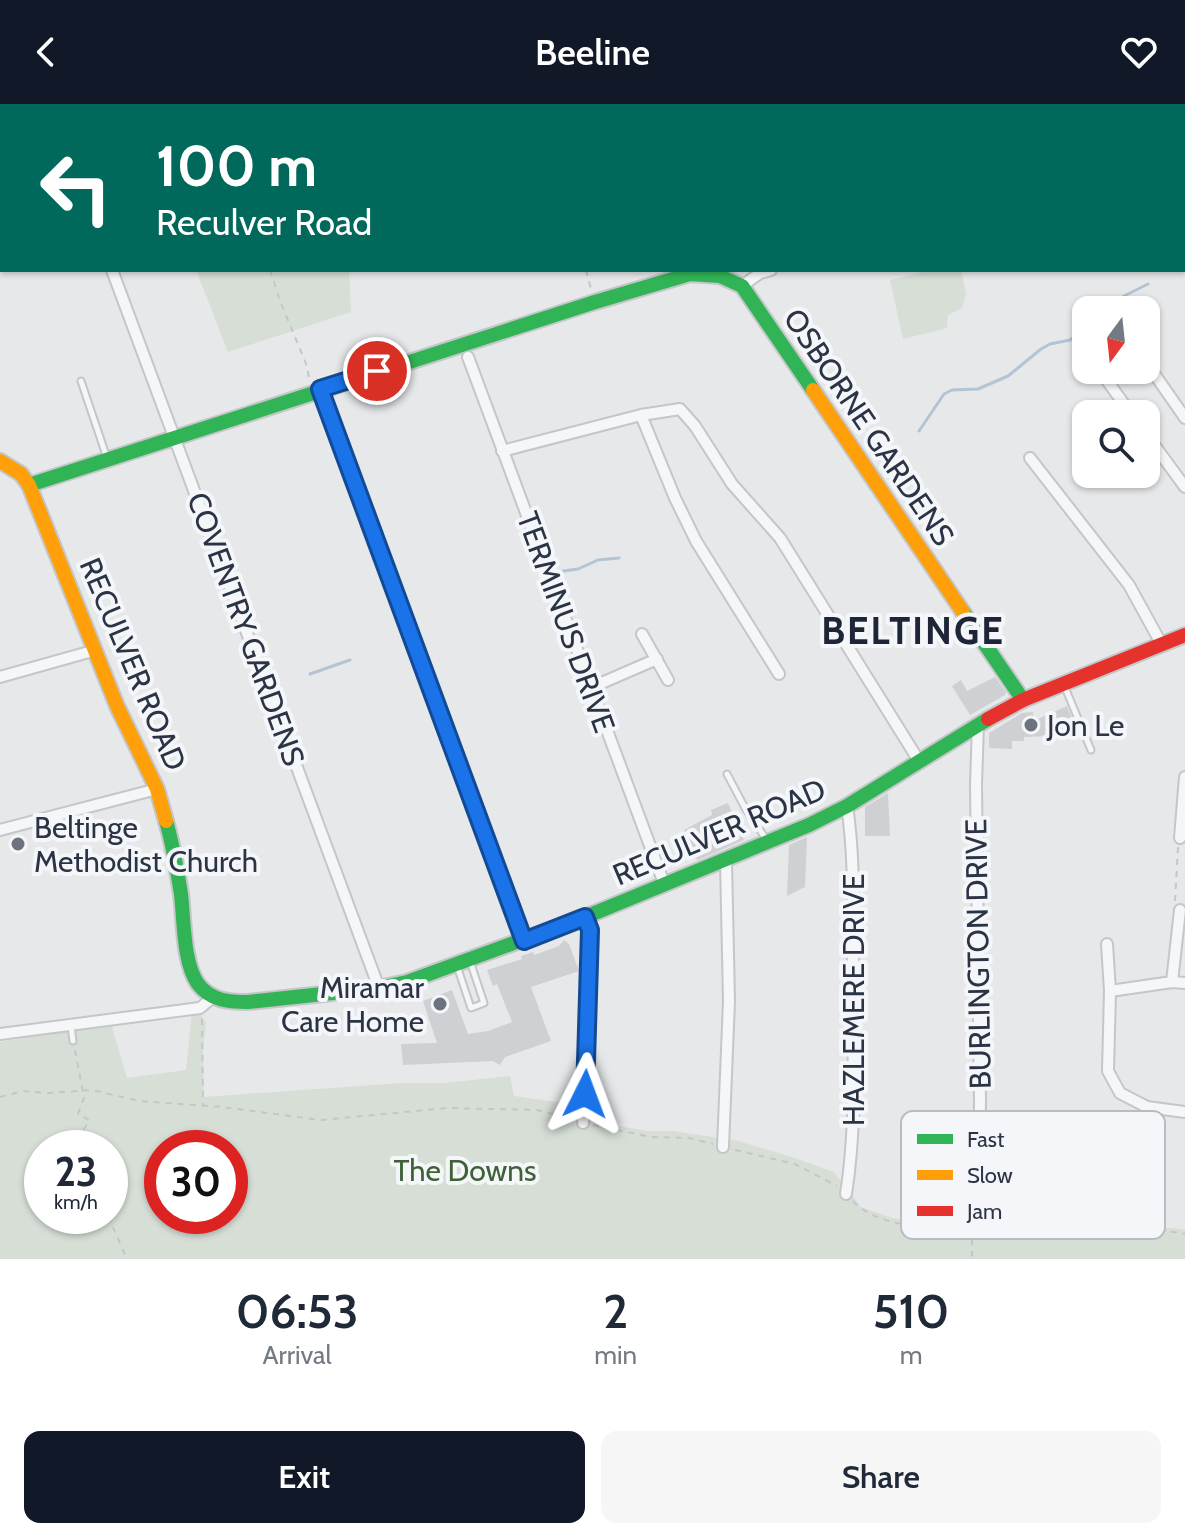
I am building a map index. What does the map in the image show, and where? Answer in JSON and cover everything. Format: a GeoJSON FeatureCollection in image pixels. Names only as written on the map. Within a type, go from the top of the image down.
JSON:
{"type":"FeatureCollection","features":[{"type":"Feature","properties":{"kind":"street","name":"COVENTRY GARDENS"},"geometry":{"type":"LineString","coordinates":[[113,272],[379,988]]}},
{"type":"Feature","properties":{"kind":"street"},"geometry":{"type":"LineString","coordinates":[[29,485],[690,274],[720,276],[742,286],[764,272]]}},
{"type":"Feature","properties":{"kind":"street","name":"OSBORNE GARDENS"},"geometry":{"type":"LineString","coordinates":[[742,286],[1023,700]]}},
{"type":"Feature","properties":{"kind":"street","name":"TERMINUS DRIVE"},"geometry":{"type":"LineString","coordinates":[[468,357],[665,886]]}},
{"type":"Feature","properties":{"kind":"street"},"geometry":{"type":"LineString","coordinates":[[1160,382],[1185,418]]}},
{"type":"Feature","properties":{"kind":"street"},"geometry":{"type":"LineString","coordinates":[[316,391],[524,941]]}},
{"type":"Feature","properties":{"kind":"street"},"geometry":{"type":"LineString","coordinates":[[502,451],[641,415],[680,409],[695,426],[732,484],[780,538],[919,761]]}},
{"type":"Feature","properties":{"kind":"street"},"geometry":{"type":"LineString","coordinates":[[641,415],[696,541],[779,674]]}},
{"type":"Feature","properties":{"kind":"street"},"geometry":{"type":"LineString","coordinates":[[1160,453],[1185,487]]}},
{"type":"Feature","properties":{"kind":"street"},"geometry":{"type":"LineString","coordinates":[[1030,458],[1129,585],[1162,645]]}},
{"type":"Feature","properties":{"kind":"street","name":"RECULVER ROAD"},"geometry":{"type":"LineString","coordinates":[[0,461],[21,474],[29,485],[117,706],[157,789],[180,889],[190,968],[209,1001],[248,1002],[379,988],[524,941],[769,843],[847,806],[978,724],[1023,700],[1185,635]]}},
{"type":"Feature","properties":{"kind":"street"},"geometry":{"type":"LineString","coordinates":[[642,634],[668,680]]}},
{"type":"Feature","properties":{"kind":"street"},"geometry":{"type":"LineString","coordinates":[[0,677],[96,650]]}},
{"type":"Feature","properties":{"kind":"street"},"geometry":{"type":"LineString","coordinates":[[590,688],[657,659]]}},
{"type":"Feature","properties":{"kind":"street","name":"BURLINGTON DRIVE"},"geometry":{"type":"LineString","coordinates":[[978,724],[980,1111]]}},
{"type":"Feature","properties":{"kind":"street"},"geometry":{"type":"LineString","coordinates":[[1180,838],[1185,777]]}},
{"type":"Feature","properties":{"kind":"street"},"geometry":{"type":"LineString","coordinates":[[0,830],[157,789]]}},
{"type":"Feature","properties":{"kind":"street","name":"HAZLEMERE DRIVE"},"geometry":{"type":"LineString","coordinates":[[846,1194],[852,1153],[854,1048],[853,846],[847,806]]}},
{"type":"Feature","properties":{"kind":"street"},"geometry":{"type":"LineString","coordinates":[[723,1147],[729,1001],[726,861]]}},
{"type":"Feature","properties":{"kind":"street"},"geometry":{"type":"LineString","coordinates":[[1172,982],[1180,910]]}},
{"type":"Feature","properties":{"kind":"street"},"geometry":{"type":"LineString","coordinates":[[583,1123],[590,930],[585,917]]}},
{"type":"Feature","properties":{"kind":"street"},"geometry":{"type":"LineString","coordinates":[[1107,944],[1110,991],[1108,1071],[1120,1093],[1147,1107],[1185,1112]]}},
{"type":"Feature","properties":{"kind":"street"},"geometry":{"type":"LineString","coordinates":[[1110,991],[1185,983]]}},
{"type":"Feature","properties":{"kind":"street"},"geometry":{"type":"LineString","coordinates":[[202,1018],[209,1001]]}},
{"type":"Feature","properties":{"kind":"street"},"geometry":{"type":"LineString","coordinates":[[0,1034],[200,1008],[209,1001]]}},
{"type":"Feature","properties":{"kind":"lane"},"geometry":{"type":"LineString","coordinates":[[81,381],[107,458]]}},
{"type":"Feature","properties":{"kind":"lane"},"geometry":{"type":"LineString","coordinates":[[1063,683],[1091,750]]}},
{"type":"Feature","properties":{"kind":"lane"},"geometry":{"type":"LineString","coordinates":[[727,774],[769,843]]}},
{"type":"Feature","properties":{"kind":"lane"},"geometry":{"type":"LineString","coordinates":[[463,963],[484,1003],[471,1008],[463,963]]}},
{"type":"Feature","properties":{"kind":"lane"},"geometry":{"type":"LineString","coordinates":[[71,1025],[73,1041]]}},
{"type":"Feature","properties":{"kind":"path"},"geometry":{"type":"LineString","coordinates":[[271,272],[316,391]]}},
{"type":"Feature","properties":{"kind":"path"},"geometry":{"type":"LineString","coordinates":[[587,272],[595,302]]}},
{"type":"Feature","properties":{"kind":"path"},"geometry":{"type":"LineString","coordinates":[[1180,838],[1176,854],[1175,903],[1180,910]]}},
{"type":"Feature","properties":{"kind":"path"},"geometry":{"type":"LineString","coordinates":[[202,1018],[203,1105]]}},
{"type":"Feature","properties":{"kind":"path"},"geometry":{"type":"LineString","coordinates":[[73,1041],[84,1098],[78,1114],[89,1120],[84,1130]]}},
{"type":"Feature","properties":{"kind":"path"},"geometry":{"type":"LineString","coordinates":[[0,1097],[23,1091],[92,1090],[139,1101],[203,1105],[321,1120],[447,1108],[537,1110],[651,1137],[689,1138],[795,1164],[839,1187],[860,1209],[888,1221],[901,1223]]}},
{"type":"Feature","properties":{"kind":"path"},"geometry":{"type":"LineString","coordinates":[[1165,1230],[1185,1234]]}},
{"type":"Feature","properties":{"kind":"path"},"geometry":{"type":"LineString","coordinates":[[116,1234],[127,1259]]}},
{"type":"Feature","properties":{"kind":"path"},"geometry":{"type":"LineString","coordinates":[[972,1239],[972,1255],[977,1259]]}},
{"type":"Feature","properties":{"kind":"green space"},"geometry":{"type":"Polygon","coordinates":[[[197,272],[349,272],[351,312],[228,352],[197,272]]]}},
{"type":"Feature","properties":{"kind":"green space"},"geometry":{"type":"Polygon","coordinates":[[[923,272],[961,272],[966,294],[962,308],[948,315],[947,328],[903,339],[890,280],[923,272]]]}},
{"type":"Feature","properties":{"kind":"green space","name":"The Downs"},"geometry":{"type":"Polygon","coordinates":[[[192,1012],[199,1012],[206,1023],[204,1097],[402,1083],[445,1083],[510,1076],[514,1096],[579,1105],[579,1119],[647,1131],[673,1131],[738,1141],[834,1172],[861,1207],[901,1219],[901,1239],[1165,1239],[1165,1228],[1175,1228],[1185,1230],[1185,1259],[0,1259],[0,1042],[111,1024],[127,1078],[186,1070],[192,1012]]]}},
{"type":"Feature","properties":{"kind":"building"},"geometry":{"type":"Polygon","coordinates":[[[995,677],[1005,695],[970,715],[952,686],[961,680],[967,691],[995,677]]]}},
{"type":"Feature","properties":{"kind":"building"},"geometry":{"type":"Polygon","coordinates":[[[1067,706],[1075,725],[1050,736],[1024,737],[1024,741],[1012,741],[1012,749],[989,748],[989,733],[1022,713],[1033,712],[1033,721],[1067,706]]]}},
{"type":"Feature","properties":{"kind":"building"},"geometry":{"type":"Polygon","coordinates":[[[888,793],[890,836],[865,836],[865,807],[888,793]]]}},
{"type":"Feature","properties":{"kind":"building"},"geometry":{"type":"Polygon","coordinates":[[[728,803],[744,840],[698,860],[684,830],[712,815],[711,810],[728,803]]]}},
{"type":"Feature","properties":{"kind":"building"},"geometry":{"type":"Polygon","coordinates":[[[807,837],[805,887],[787,896],[789,845],[807,837]]]}},
{"type":"Feature","properties":{"kind":"building","name":"Miramar Care Home"},"geometry":{"type":"Polygon","coordinates":[[[564,940],[569,944],[579,971],[531,987],[551,1041],[505,1057],[500,1065],[493,1061],[403,1065],[401,1044],[437,1043],[423,1001],[452,990],[468,1034],[512,1022],[497,984],[493,986],[487,970],[522,959],[521,956],[533,952],[534,955],[559,946],[564,940]]]}},
{"type":"Feature","properties":{"kind":"waterway"},"geometry":{"type":"LineString","coordinates":[[1124,296],[1148,284]]}},
{"type":"Feature","properties":{"kind":"waterway"},"geometry":{"type":"LineString","coordinates":[[919,431],[944,394],[952,390],[978,389],[1008,376],[1041,349],[1072,338]]}},
{"type":"Feature","properties":{"kind":"waterway"},"geometry":{"type":"LineString","coordinates":[[556,572],[578,569],[598,560],[619,558]]}},
{"type":"Feature","properties":{"kind":"waterway"},"geometry":{"type":"LineString","coordinates":[[310,674],[350,660]]}},
{"type":"Feature","properties":{"kind":"traffic: fast"},"geometry":{"type":"LineString","coordinates":[[29,485],[690,274],[720,276],[742,286],[813,390]]}},
{"type":"Feature","properties":{"kind":"traffic: fast"},"geometry":{"type":"LineString","coordinates":[[963,612],[1023,700]]}},
{"type":"Feature","properties":{"kind":"traffic: fast"},"geometry":{"type":"LineString","coordinates":[[166,821],[181,894],[189,965],[203,990],[221,999],[248,1002],[379,988],[407,982],[585,917],[809,825],[847,806],[988,719]]}},
{"type":"Feature","properties":{"kind":"traffic: slow"},"geometry":{"type":"LineString","coordinates":[[813,390],[963,612]]}},
{"type":"Feature","properties":{"kind":"traffic: slow"},"geometry":{"type":"LineString","coordinates":[[0,461],[21,474],[29,485],[117,706],[157,789],[166,821]]}},
{"type":"Feature","properties":{"kind":"traffic: jam"},"geometry":{"type":"LineString","coordinates":[[988,719],[1023,700],[1185,635]]}},
{"type":"Feature","properties":{"kind":"place","name":"Jon Le"},"geometry":{"type":"Point","coordinates":[1031,725]}},
{"type":"Feature","properties":{"kind":"place","name":"Beltinge Methodist Church"},"geometry":{"type":"Point","coordinates":[18,844]}},
{"type":"Feature","properties":{"kind":"place","name":"Miramar Care Home"},"geometry":{"type":"Point","coordinates":[440,1004]}},
{"type":"Feature","properties":{"kind":"district","name":"BELTINGE"},"geometry":{"type":"Point","coordinates":[913,630]}},
{"type":"Feature","properties":{"kind":"route"},"geometry":{"type":"LineString","coordinates":[[377,371],[320,389],[524,941],[585,917],[590,930],[585,1094]]}}]}
